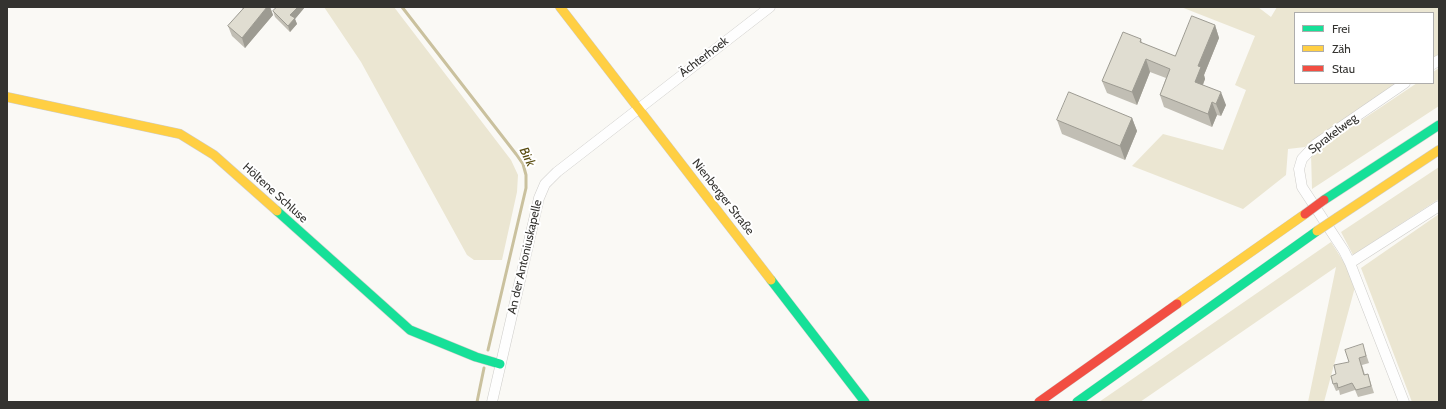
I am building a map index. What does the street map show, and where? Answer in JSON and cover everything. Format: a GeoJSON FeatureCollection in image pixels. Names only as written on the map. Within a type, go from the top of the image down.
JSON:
{"type":"FeatureCollection","features":[{"type":"Feature","properties":{"kind":"main road","name":"Nienberger Straße"},"geometry":{"type":"LineString","coordinates":[[560,7],[866,402]]}},
{"type":"Feature","properties":{"kind":"main road","name":"Höltene Schluse"},"geometry":{"type":"LineString","coordinates":[[7,98],[162,129],[180,134],[214,154],[410,330],[476,357],[497,363]]}},
{"type":"Feature","properties":{"kind":"main road"},"geometry":{"type":"LineString","coordinates":[[1039,402],[1324,200],[1439,125]]}},
{"type":"Feature","properties":{"kind":"main road"},"geometry":{"type":"LineString","coordinates":[[1077,402],[1317,231],[1439,150]]}},
{"type":"Feature","properties":{"kind":"street","name":"Ächterhoek"},"geometry":{"type":"LineString","coordinates":[[638,107],[770,7]]}},
{"type":"Feature","properties":{"kind":"street","name":"Sprakelweg"},"geometry":{"type":"LineString","coordinates":[[1404,84],[1316,144],[1302,159],[1299,169],[1302,187],[1344,251],[1350,263],[1404,402]]}},
{"type":"Feature","properties":{"kind":"street","name":"An der Antoniuskapelle"},"geometry":{"type":"LineString","coordinates":[[492,402],[497,363],[539,198],[546,184],[557,172],[638,107]]}},
{"type":"Feature","properties":{"kind":"street"},"geometry":{"type":"LineString","coordinates":[[1350,263],[1439,206]]}},
{"type":"Feature","properties":{"kind":"shaded area"},"geometry":{"type":"Polygon","coordinates":[[[324,7],[394,7],[511,160],[518,175],[517,192],[502,260],[474,260],[467,255],[361,62],[324,7]]]}},
{"type":"Feature","properties":{"kind":"shaded area"},"geometry":{"type":"Polygon","coordinates":[[[1181,7],[1258,7],[1271,17],[1277,7],[1439,7],[1439,54],[1434,58],[1434,12],[1294,12],[1294,84],[1397,84],[1305,147],[1288,149],[1286,175],[1243,209],[1132,166],[1163,134],[1223,150],[1246,90],[1235,85],[1255,36],[1181,7]]]}},
{"type":"Feature","properties":{"kind":"shaded area"},"geometry":{"type":"Polygon","coordinates":[[[1439,68],[1439,106],[1312,189],[1311,154],[1416,84],[1434,84],[1434,71],[1439,68]]]}},
{"type":"Feature","properties":{"kind":"shaded area"},"geometry":{"type":"Polygon","coordinates":[[[1439,167],[1439,199],[1353,255],[1341,232],[1439,167]]]}},
{"type":"Feature","properties":{"kind":"shaded area"},"geometry":{"type":"Polygon","coordinates":[[[1439,214],[1439,402],[1412,402],[1361,268],[1439,214]]]}},
{"type":"Feature","properties":{"kind":"shaded area"},"geometry":{"type":"Polygon","coordinates":[[[1331,242],[1347,267],[1355,287],[1324,402],[1308,402],[1336,267],[1140,402],[1099,402],[1331,242]]]}},
{"type":"Feature","properties":{"kind":"building"},"geometry":{"type":"Polygon","coordinates":[[[245,7],[267,7],[242,38],[228,26],[245,7]]]}},
{"type":"Feature","properties":{"kind":"building"},"geometry":{"type":"Polygon","coordinates":[[[277,7],[298,7],[290,15],[295,18],[288,26],[273,11],[277,7]]]}},
{"type":"Feature","properties":{"kind":"building"},"geometry":{"type":"Polygon","coordinates":[[[1192,16],[1215,25],[1198,66],[1201,67],[1195,82],[1221,92],[1216,104],[1212,102],[1208,114],[1160,95],[1170,69],[1146,59],[1132,92],[1102,81],[1123,32],[1141,39],[1140,42],[1175,56],[1192,16]]]}},
{"type":"Feature","properties":{"kind":"building"},"geometry":{"type":"Polygon","coordinates":[[[1069,92],[1132,118],[1120,146],[1057,120],[1069,92]]]}},
{"type":"Feature","properties":{"kind":"building"},"geometry":{"type":"Polygon","coordinates":[[[1363,344],[1366,356],[1359,358],[1364,375],[1368,374],[1371,386],[1356,390],[1352,383],[1338,388],[1337,383],[1333,384],[1331,376],[1336,374],[1334,365],[1349,362],[1345,350],[1363,344]]]}},
{"type":"Feature","properties":{"kind":"waterway","name":"Birk"},"geometry":{"type":"LineString","coordinates":[[402,7],[516,154],[523,164],[526,175],[526,188],[488,350]]}},
{"type":"Feature","properties":{"kind":"waterway","name":"Birk"},"geometry":{"type":"LineString","coordinates":[[477,402],[484,368]]}},
{"type":"Feature","properties":{"kind":"traffic: fast"},"geometry":{"type":"LineString","coordinates":[[1324,200],[1439,125]]}},
{"type":"Feature","properties":{"kind":"traffic: fast"},"geometry":{"type":"LineString","coordinates":[[277,211],[410,330],[476,357],[500,364]]}},
{"type":"Feature","properties":{"kind":"traffic: fast"},"geometry":{"type":"LineString","coordinates":[[1077,402],[1317,231]]}},
{"type":"Feature","properties":{"kind":"traffic: fast"},"geometry":{"type":"LineString","coordinates":[[771,280],[865,402]]}},
{"type":"Feature","properties":{"kind":"traffic: slow"},"geometry":{"type":"LineString","coordinates":[[560,7],[771,280]]}},
{"type":"Feature","properties":{"kind":"traffic: slow"},"geometry":{"type":"LineString","coordinates":[[7,97],[180,134],[214,155],[277,211]]}},
{"type":"Feature","properties":{"kind":"traffic: slow"},"geometry":{"type":"LineString","coordinates":[[1338,217],[1439,150]]}},
{"type":"Feature","properties":{"kind":"traffic: slow"},"geometry":{"type":"LineString","coordinates":[[1177,304],[1305,214]]}},
{"type":"Feature","properties":{"kind":"traffic: slow"},"geometry":{"type":"LineString","coordinates":[[1317,231],[1338,217]]}},
{"type":"Feature","properties":{"kind":"traffic: jam"},"geometry":{"type":"LineString","coordinates":[[1305,214],[1324,200]]}},
{"type":"Feature","properties":{"kind":"traffic: jam"},"geometry":{"type":"LineString","coordinates":[[1039,402],[1177,304]]}}]}
